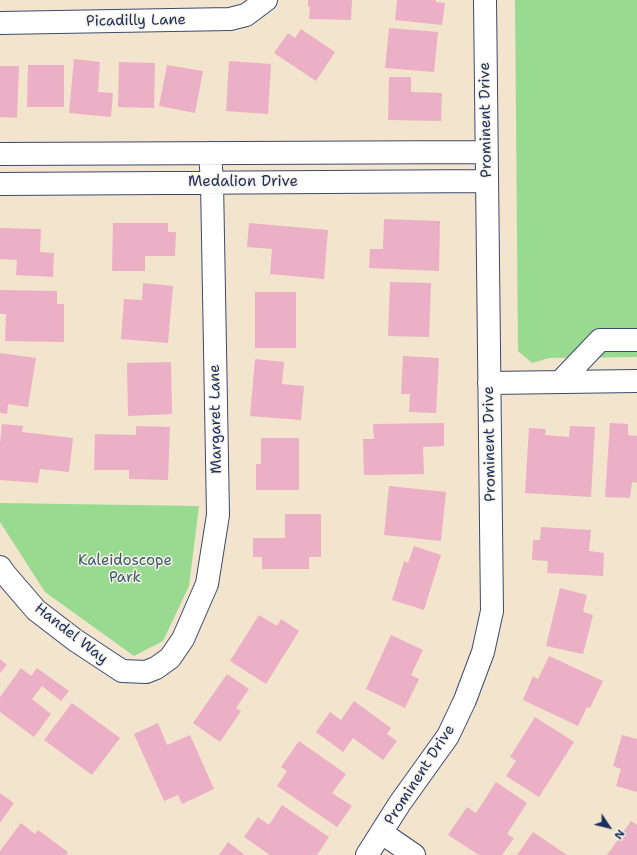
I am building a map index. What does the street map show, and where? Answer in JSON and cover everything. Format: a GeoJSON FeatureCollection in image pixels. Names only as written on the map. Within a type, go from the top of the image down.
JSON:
{"type":"FeatureCollection","features":[{"type":"Feature","properties":{"kind":"street","name":"Picadilly Lane"},"geometry":{"type":"LineString","coordinates":[[0,23],[230,19],[246,15],[266,0]]}},
{"type":"Feature","properties":{"kind":"street","name":"Prominent Drive"},"geometry":{"type":"LineString","coordinates":[[367,855],[400,803],[448,736],[465,700],[483,652],[492,611],[484,0]]}},
{"type":"Feature","properties":{"kind":"street","name":"Medalion Drive"},"geometry":{"type":"LineString","coordinates":[[0,154],[486,152]]}},
{"type":"Feature","properties":{"kind":"street","name":"Margaret Lane"},"geometry":{"type":"LineString","coordinates":[[156,668],[170,658],[183,639],[207,584],[218,515],[212,182],[210,153]]}},
{"type":"Feature","properties":{"kind":"street","name":"Medalion Drive"},"geometry":{"type":"LineString","coordinates":[[0,184],[487,181]]}},
{"type":"Feature","properties":{"kind":"street"},"geometry":{"type":"LineString","coordinates":[[560,382],[600,340],[637,340]]}},
{"type":"Feature","properties":{"kind":"street"},"geometry":{"type":"LineString","coordinates":[[489,383],[637,381]]}},
{"type":"Feature","properties":{"kind":"street","name":"Handel Way"},"geometry":{"type":"LineString","coordinates":[[0,566],[36,610],[75,640],[113,666],[122,671],[132,672],[146,672],[156,668]]}},
{"type":"Feature","properties":{"kind":"street"},"geometry":{"type":"LineString","coordinates":[[382,833],[414,855]]}},
{"type":"Feature","properties":{"kind":"green space"},"geometry":{"type":"Polygon","coordinates":[[[515,0],[637,0],[637,357],[549,358],[532,363],[518,351],[515,0]]]}},
{"type":"Feature","properties":{"kind":"green space","name":"Kaleidoscope Park"},"geometry":{"type":"Polygon","coordinates":[[[0,503],[199,506],[189,586],[163,641],[134,656],[45,592],[0,522],[0,503]]]}},
{"type":"Feature","properties":{"kind":"building"},"geometry":{"type":"Polygon","coordinates":[[[308,0],[352,0],[351,20],[309,19],[310,7],[308,7],[308,0]]]}},
{"type":"Feature","properties":{"kind":"building"},"geometry":{"type":"Polygon","coordinates":[[[397,0],[436,0],[436,2],[445,3],[442,25],[395,20],[397,0]]]}},
{"type":"Feature","properties":{"kind":"building"},"geometry":{"type":"Polygon","coordinates":[[[389,28],[438,32],[434,72],[385,68],[389,28]]]}},
{"type":"Feature","properties":{"kind":"building"},"geometry":{"type":"Polygon","coordinates":[[[301,29],[335,52],[316,81],[274,53],[288,33],[295,38],[301,29]]]}},
{"type":"Feature","properties":{"kind":"building"},"geometry":{"type":"Polygon","coordinates":[[[74,59],[100,62],[98,92],[113,93],[111,117],[69,113],[74,59]]]}},
{"type":"Feature","properties":{"kind":"building"},"geometry":{"type":"Polygon","coordinates":[[[229,61],[271,64],[268,114],[226,111],[229,61]]]}},
{"type":"Feature","properties":{"kind":"building"},"geometry":{"type":"Polygon","coordinates":[[[119,62],[155,63],[154,108],[118,107],[119,62]]]}},
{"type":"Feature","properties":{"kind":"building"},"geometry":{"type":"Polygon","coordinates":[[[28,65],[64,65],[64,107],[27,107],[28,65]]]}},
{"type":"Feature","properties":{"kind":"building"},"geometry":{"type":"Polygon","coordinates":[[[167,65],[203,71],[195,113],[159,106],[167,65]]]}},
{"type":"Feature","properties":{"kind":"building"},"geometry":{"type":"Polygon","coordinates":[[[0,66],[19,66],[17,118],[0,117],[0,66]]]}},
{"type":"Feature","properties":{"kind":"building"},"geometry":{"type":"Polygon","coordinates":[[[389,77],[411,77],[411,92],[442,93],[441,121],[388,120],[389,77]]]}},
{"type":"Feature","properties":{"kind":"building"},"geometry":{"type":"Polygon","coordinates":[[[384,219],[440,221],[439,271],[369,268],[370,249],[383,249],[384,219]]]}},
{"type":"Feature","properties":{"kind":"building"},"geometry":{"type":"Polygon","coordinates":[[[113,223],[168,223],[168,232],[176,232],[175,256],[145,256],[145,271],[112,271],[113,223]]]}},
{"type":"Feature","properties":{"kind":"building"},"geometry":{"type":"Polygon","coordinates":[[[249,223],[328,230],[324,279],[270,274],[272,249],[247,247],[249,223]]]}},
{"type":"Feature","properties":{"kind":"building"},"geometry":{"type":"Polygon","coordinates":[[[0,228],[41,229],[40,252],[54,253],[53,277],[16,275],[17,260],[0,259],[0,228]]]}},
{"type":"Feature","properties":{"kind":"building"},"geometry":{"type":"Polygon","coordinates":[[[390,282],[431,283],[429,337],[388,336],[390,282]]]}},
{"type":"Feature","properties":{"kind":"building"},"geometry":{"type":"Polygon","coordinates":[[[143,283],[173,286],[168,343],[121,339],[124,299],[142,300],[143,283]]]}},
{"type":"Feature","properties":{"kind":"building"},"geometry":{"type":"Polygon","coordinates":[[[0,290],[57,291],[57,304],[64,304],[64,342],[5,341],[6,314],[0,314],[0,290]]]}},
{"type":"Feature","properties":{"kind":"building"},"geometry":{"type":"Polygon","coordinates":[[[255,292],[296,292],[296,348],[255,348],[255,292]]]}},
{"type":"Feature","properties":{"kind":"building"},"geometry":{"type":"Polygon","coordinates":[[[0,353],[36,358],[28,407],[8,404],[7,414],[0,413],[0,353]]]}},
{"type":"Feature","properties":{"kind":"building"},"geometry":{"type":"Polygon","coordinates":[[[403,356],[439,358],[436,413],[409,412],[410,394],[401,394],[403,356]]]}},
{"type":"Feature","properties":{"kind":"building"},"geometry":{"type":"Polygon","coordinates":[[[255,359],[284,362],[282,384],[304,386],[301,420],[250,416],[255,359]]]}},
{"type":"Feature","properties":{"kind":"building"},"geometry":{"type":"Polygon","coordinates":[[[171,362],[172,414],[128,416],[127,363],[171,362]]]}},
{"type":"Feature","properties":{"kind":"building"},"geometry":{"type":"Polygon","coordinates":[[[444,423],[444,446],[423,447],[424,474],[364,475],[363,439],[374,439],[373,424],[444,423]]]}},
{"type":"Feature","properties":{"kind":"building"},"geometry":{"type":"Polygon","coordinates":[[[610,423],[628,424],[628,435],[637,436],[637,483],[632,482],[630,498],[605,497],[610,423]]]}},
{"type":"Feature","properties":{"kind":"building"},"geometry":{"type":"Polygon","coordinates":[[[2,424],[23,426],[22,432],[73,438],[69,472],[40,469],[38,483],[0,480],[0,444],[2,424]]]}},
{"type":"Feature","properties":{"kind":"building"},"geometry":{"type":"Polygon","coordinates":[[[136,426],[170,427],[168,480],[129,479],[129,470],[94,470],[95,434],[136,435],[136,426]]]}},
{"type":"Feature","properties":{"kind":"building"},"geometry":{"type":"Polygon","coordinates":[[[570,426],[595,427],[591,497],[525,493],[529,428],[546,429],[545,435],[569,437],[570,426]]]}},
{"type":"Feature","properties":{"kind":"building"},"geometry":{"type":"Polygon","coordinates":[[[261,438],[299,438],[299,490],[256,490],[256,464],[261,464],[261,438]]]}},
{"type":"Feature","properties":{"kind":"building"},"geometry":{"type":"Polygon","coordinates":[[[389,486],[446,492],[441,541],[384,535],[389,486]]]}},
{"type":"Feature","properties":{"kind":"building"},"geometry":{"type":"Polygon","coordinates":[[[285,514],[321,514],[321,557],[309,557],[309,569],[262,569],[262,557],[253,557],[253,538],[285,538],[285,514]]]}},
{"type":"Feature","properties":{"kind":"building"},"geometry":{"type":"Polygon","coordinates":[[[541,527],[591,530],[589,551],[604,553],[603,576],[547,573],[548,561],[532,560],[533,540],[540,540],[541,527]]]}},
{"type":"Feature","properties":{"kind":"building"},"geometry":{"type":"Polygon","coordinates":[[[414,546],[441,555],[424,610],[392,600],[404,561],[408,563],[414,546]]]}},
{"type":"Feature","properties":{"kind":"building"},"geometry":{"type":"Polygon","coordinates":[[[560,588],[587,595],[583,612],[593,615],[583,654],[546,646],[560,588]]]}},
{"type":"Feature","properties":{"kind":"building"},"geometry":{"type":"Polygon","coordinates":[[[259,615],[277,626],[281,619],[299,631],[266,684],[230,661],[259,615]]]}},
{"type":"Feature","properties":{"kind":"building"},"geometry":{"type":"Polygon","coordinates":[[[391,635],[423,650],[411,675],[419,679],[405,708],[366,689],[391,635]]]}},
{"type":"Feature","properties":{"kind":"building"},"geometry":{"type":"Polygon","coordinates":[[[549,656],[603,681],[590,708],[587,707],[578,726],[523,700],[533,676],[538,679],[549,656]]]}},
{"type":"Feature","properties":{"kind":"building"},"geometry":{"type":"Polygon","coordinates":[[[0,659],[7,665],[0,673],[0,659]]]}},
{"type":"Feature","properties":{"kind":"building"},"geometry":{"type":"Polygon","coordinates":[[[21,668],[31,676],[37,668],[69,691],[61,701],[42,686],[32,699],[51,714],[34,737],[0,712],[0,697],[21,668]]]}},
{"type":"Feature","properties":{"kind":"building"},"geometry":{"type":"Polygon","coordinates":[[[227,674],[249,689],[236,708],[241,711],[220,742],[193,723],[227,674]]]}},
{"type":"Feature","properties":{"kind":"building"},"geometry":{"type":"Polygon","coordinates":[[[354,701],[391,728],[387,734],[397,741],[383,760],[353,738],[343,752],[316,732],[330,712],[341,720],[354,701]]]}},
{"type":"Feature","properties":{"kind":"building"},"geometry":{"type":"Polygon","coordinates":[[[72,703],[120,738],[92,775],[44,740],[72,703]]]}},
{"type":"Feature","properties":{"kind":"building"},"geometry":{"type":"Polygon","coordinates":[[[535,717],[574,742],[539,797],[506,776],[516,761],[510,757],[535,717]]]}},
{"type":"Feature","properties":{"kind":"building"},"geometry":{"type":"Polygon","coordinates":[[[158,723],[167,745],[190,735],[214,789],[182,804],[178,795],[164,801],[134,734],[158,723]]]}},
{"type":"Feature","properties":{"kind":"building"},"geometry":{"type":"Polygon","coordinates":[[[622,735],[637,739],[637,792],[616,786],[621,769],[613,766],[622,735]]]}},
{"type":"Feature","properties":{"kind":"building"},"geometry":{"type":"Polygon","coordinates":[[[299,741],[346,774],[332,793],[352,806],[337,827],[277,786],[287,771],[281,767],[299,741]]]}},
{"type":"Feature","properties":{"kind":"building"},"geometry":{"type":"Polygon","coordinates":[[[496,782],[527,803],[507,834],[514,838],[502,855],[479,855],[448,835],[467,807],[476,813],[496,782]]]}},
{"type":"Feature","properties":{"kind":"building"},"geometry":{"type":"Polygon","coordinates":[[[0,793],[14,803],[0,823],[0,793]]]}},
{"type":"Feature","properties":{"kind":"building"},"geometry":{"type":"Polygon","coordinates":[[[282,805],[329,837],[317,855],[270,855],[244,837],[258,817],[269,825],[282,805]]]}},
{"type":"Feature","properties":{"kind":"building"},"geometry":{"type":"Polygon","coordinates":[[[631,821],[637,825],[637,855],[607,855],[631,821]]]}},
{"type":"Feature","properties":{"kind":"building"},"geometry":{"type":"Polygon","coordinates":[[[21,823],[35,834],[38,830],[68,852],[66,855],[0,855],[0,851],[21,823]]]}},
{"type":"Feature","properties":{"kind":"building"},"geometry":{"type":"Polygon","coordinates":[[[533,832],[567,855],[517,855],[533,832]]]}},
{"type":"Feature","properties":{"kind":"building"},"geometry":{"type":"Polygon","coordinates":[[[228,842],[245,855],[219,855],[228,842]]]}}]}
